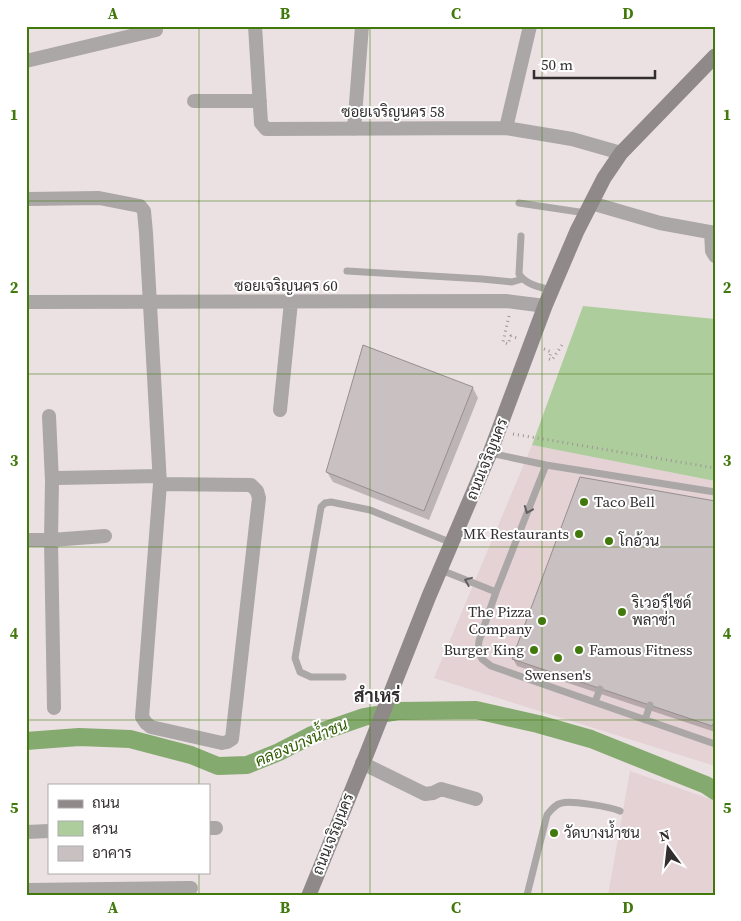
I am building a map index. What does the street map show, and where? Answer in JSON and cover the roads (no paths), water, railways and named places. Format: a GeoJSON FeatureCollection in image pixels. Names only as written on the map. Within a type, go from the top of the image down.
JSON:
{"type":"FeatureCollection","features":[{"type":"Feature","properties":{"kind":"main road","name":"ถนนเจริญนคร"},"geometry":{"type":"LineString","coordinates":[[309,895],[490,453],[545,306],[577,232],[604,178],[621,153],[715,56]]}},
{"type":"Feature","properties":{"kind":"street","name":"ซอยเจริญนคร 58"},"geometry":{"type":"LineString","coordinates":[[255,26],[261,123],[266,129],[506,128],[572,140],[621,153]]}},
{"type":"Feature","properties":{"kind":"street"},"geometry":{"type":"LineString","coordinates":[[354,129],[362,26]]}},
{"type":"Feature","properties":{"kind":"street"},"geometry":{"type":"LineString","coordinates":[[506,128],[530,26]]}},
{"type":"Feature","properties":{"kind":"street"},"geometry":{"type":"LineString","coordinates":[[26,61],[156,28]]}},
{"type":"Feature","properties":{"kind":"street"},"geometry":{"type":"LineString","coordinates":[[194,101],[260,100]]}},
{"type":"Feature","properties":{"kind":"street"},"geometry":{"type":"LineString","coordinates":[[26,199],[99,198],[140,206],[144,211],[160,480],[142,717],[151,727],[222,742],[232,739],[259,498],[256,490],[251,486],[160,480],[57,478],[52,481]]}},
{"type":"Feature","properties":{"kind":"street"},"geometry":{"type":"LineString","coordinates":[[589,208],[660,224],[713,233],[712,251],[715,256]]}},
{"type":"Feature","properties":{"kind":"street","name":"ซอยเจริญนคร 60"},"geometry":{"type":"LineString","coordinates":[[26,302],[506,301],[545,306]]}},
{"type":"Feature","properties":{"kind":"street"},"geometry":{"type":"LineString","coordinates":[[280,410],[291,302]]}},
{"type":"Feature","properties":{"kind":"street"},"geometry":{"type":"LineString","coordinates":[[49,416],[52,481],[51,540],[54,708]]}},
{"type":"Feature","properties":{"kind":"street"},"geometry":{"type":"LineString","coordinates":[[26,540],[105,536]]}},
{"type":"Feature","properties":{"kind":"street"},"geometry":{"type":"LineString","coordinates":[[365,758],[425,794],[441,789],[476,799]]}},
{"type":"Feature","properties":{"kind":"street"},"geometry":{"type":"LineString","coordinates":[[26,832],[48,831]]}},
{"type":"Feature","properties":{"kind":"street"},"geometry":{"type":"LineString","coordinates":[[26,890],[191,888]]}},
{"type":"Feature","properties":{"kind":"lane"},"geometry":{"type":"LineString","coordinates":[[520,203],[589,208]]}},
{"type":"Feature","properties":{"kind":"lane"},"geometry":{"type":"LineString","coordinates":[[522,236],[519,274],[527,283],[552,290]]}},
{"type":"Feature","properties":{"kind":"lane"},"geometry":{"type":"LineString","coordinates":[[347,271],[512,282],[522,279]]}},
{"type":"Feature","properties":{"kind":"lane"},"geometry":{"type":"LineString","coordinates":[[490,453],[546,465],[715,492]]}},
{"type":"Feature","properties":{"kind":"lane"},"geometry":{"type":"LineString","coordinates":[[546,465],[496,592],[479,641],[478,651],[482,659],[490,666],[715,744]]}},
{"type":"Feature","properties":{"kind":"lane"},"geometry":{"type":"LineString","coordinates":[[343,677],[311,676],[300,672],[295,658],[321,507],[325,503],[331,502],[370,510],[452,544]]}},
{"type":"Feature","properties":{"kind":"lane"},"geometry":{"type":"LineString","coordinates":[[441,570],[496,592]]}},
{"type":"Feature","properties":{"kind":"lane"},"geometry":{"type":"LineString","coordinates":[[595,702],[600,689]]}},
{"type":"Feature","properties":{"kind":"lane"},"geometry":{"type":"LineString","coordinates":[[645,720],[650,705]]}},
{"type":"Feature","properties":{"kind":"lane"},"geometry":{"type":"LineString","coordinates":[[526,895],[547,815],[554,807],[562,802],[620,810]]}},
{"type":"Feature","properties":{"kind":"waterway","name":"คลองบางน้ำชน"},"geometry":{"type":"LineString","coordinates":[[26,741],[79,737],[130,739],[191,755],[218,766],[247,765],[279,752],[312,735],[364,717],[399,711],[476,710],[538,724],[591,739],[706,785],[715,791]]}},
{"type":"Feature","properties":{"kind":"place","name":"Taco Bell"},"geometry":{"type":"Point","coordinates":[584,502]}},
{"type":"Feature","properties":{"kind":"place","name":"MK Restaurants"},"geometry":{"type":"Point","coordinates":[579,534]}},
{"type":"Feature","properties":{"kind":"place","name":"โกอ้วน"},"geometry":{"type":"Point","coordinates":[609,541]}},
{"type":"Feature","properties":{"kind":"place","name":"ริเวอร์ไซด์ พลาซ่า"},"geometry":{"type":"Point","coordinates":[622,612]}},
{"type":"Feature","properties":{"kind":"place","name":"The Pizza Company"},"geometry":{"type":"Point","coordinates":[542,621]}},
{"type":"Feature","properties":{"kind":"place","name":"Burger King"},"geometry":{"type":"Point","coordinates":[534,650]}},
{"type":"Feature","properties":{"kind":"place","name":"Famous Fitness"},"geometry":{"type":"Point","coordinates":[579,650]}},
{"type":"Feature","properties":{"kind":"place","name":"Swensen's"},"geometry":{"type":"Point","coordinates":[558,658]}},
{"type":"Feature","properties":{"kind":"place","name":"วัดบางน้ำชน"},"geometry":{"type":"Point","coordinates":[554,833]}},
{"type":"Feature","properties":{"kind":"district","name":"สำเหร่"},"geometry":{"type":"Point","coordinates":[377,696]}}]}
